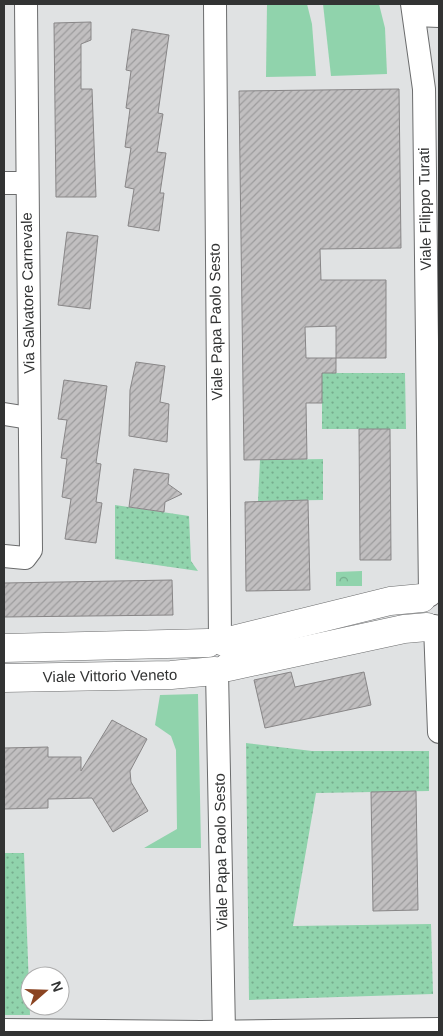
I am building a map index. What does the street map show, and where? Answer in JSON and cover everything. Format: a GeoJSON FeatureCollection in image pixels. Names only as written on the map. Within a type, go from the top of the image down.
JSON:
{"type":"FeatureCollection","features":[{"type":"Feature","properties":{"kind":"street","name":"Via Salvatore Carnevale"},"geometry":{"type":"LineString","coordinates":[[4,556],[25,558],[31,550],[26,4]]}},
{"type":"Feature","properties":{"kind":"street","name":"Viale Papa Paolo Sesto"},"geometry":{"type":"LineString","coordinates":[[214,4],[224,1032]]}},
{"type":"Feature","properties":{"kind":"street"},"geometry":{"type":"LineString","coordinates":[[414,10],[439,16]]}},
{"type":"Feature","properties":{"kind":"street","name":"Viale Filippo Turati"},"geometry":{"type":"LineString","coordinates":[[414,10],[424,89],[433,597]]}},
{"type":"Feature","properties":{"kind":"street"},"geometry":{"type":"LineString","coordinates":[[4,183],[27,182]]}},
{"type":"Feature","properties":{"kind":"street"},"geometry":{"type":"LineString","coordinates":[[4,414],[29,418]]}},
{"type":"Feature","properties":{"kind":"street"},"geometry":{"type":"LineString","coordinates":[[433,597],[416,603],[416,618],[420,624],[436,625],[439,732]]}},
{"type":"Feature","properties":{"kind":"street","name":"Viale Vittorio Veneto"},"geometry":{"type":"LineString","coordinates":[[4,678],[171,675],[219,655],[390,601],[433,597]]}},
{"type":"Feature","properties":{"kind":"street","name":"Viale Vittorio Veneto"},"geometry":{"type":"LineString","coordinates":[[4,648],[219,655],[436,625]]}},
{"type":"Feature","properties":{"kind":"street"},"geometry":{"type":"LineString","coordinates":[[4,1030],[224,1032],[439,1029]]}},
{"type":"Feature","properties":{"kind":"green space"},"geometry":{"type":"Polygon","coordinates":[[[267,4],[307,4],[312,24],[316,76],[266,77],[267,4]]]}},
{"type":"Feature","properties":{"kind":"green space"},"geometry":{"type":"Polygon","coordinates":[[[323,4],[379,4],[385,28],[387,74],[331,76],[323,4]]]}},
{"type":"Feature","properties":{"kind":"green space"},"geometry":{"type":"Polygon","coordinates":[[[322,373],[405,373],[406,429],[322,429],[322,373]]]}},
{"type":"Feature","properties":{"kind":"green space"},"geometry":{"type":"Polygon","coordinates":[[[323,459],[323,500],[258,501],[260,460],[323,459]]]}},
{"type":"Feature","properties":{"kind":"green space"},"geometry":{"type":"Polygon","coordinates":[[[115,505],[189,516],[191,561],[198,571],[115,559],[115,505]]]}},
{"type":"Feature","properties":{"kind":"green space"},"geometry":{"type":"Polygon","coordinates":[[[362,571],[362,586],[336,586],[336,572],[362,571]]]}},
{"type":"Feature","properties":{"kind":"green space"},"geometry":{"type":"Polygon","coordinates":[[[198,694],[201,848],[144,848],[177,829],[176,750],[171,736],[155,725],[160,695],[198,694]]]}},
{"type":"Feature","properties":{"kind":"green space"},"geometry":{"type":"Polygon","coordinates":[[[246,743],[312,751],[429,751],[429,791],[316,793],[293,926],[431,924],[433,994],[249,1000],[246,743]]]}},
{"type":"Feature","properties":{"kind":"green space"},"geometry":{"type":"Polygon","coordinates":[[[4,853],[24,853],[28,966],[20,966],[20,1015],[4,1015],[4,853]]]}},
{"type":"Feature","properties":{"kind":"building"},"geometry":{"type":"Polygon","coordinates":[[[91,22],[91,40],[81,44],[81,89],[92,89],[96,197],[56,197],[54,23],[91,22]]]}},
{"type":"Feature","properties":{"kind":"building"},"geometry":{"type":"Polygon","coordinates":[[[132,29],[169,35],[158,113],[163,114],[157,152],[166,153],[160,193],[164,193],[159,231],[128,226],[134,189],[125,187],[131,148],[125,147],[130,109],[126,108],[131,71],[126,70],[132,29]]]}},
{"type":"Feature","properties":{"kind":"building"},"geometry":{"type":"Polygon","coordinates":[[[399,89],[401,248],[320,249],[321,280],[386,280],[386,358],[336,358],[336,373],[322,373],[322,403],[306,403],[307,459],[244,460],[239,91],[399,89]],[[336,326],[305,327],[306,358],[336,358],[336,326]]]}},
{"type":"Feature","properties":{"kind":"building"},"geometry":{"type":"Polygon","coordinates":[[[67,232],[98,236],[90,309],[58,305],[67,232]]]}},
{"type":"Feature","properties":{"kind":"building"},"geometry":{"type":"Polygon","coordinates":[[[136,362],[165,366],[160,402],[169,404],[167,442],[129,436],[130,390],[136,362]]]}},
{"type":"Feature","properties":{"kind":"building"},"geometry":{"type":"Polygon","coordinates":[[[64,380],[107,386],[96,463],[101,464],[96,502],[102,503],[96,543],[65,539],[71,499],[62,497],[67,459],[61,458],[67,420],[58,419],[64,380]]]}},
{"type":"Feature","properties":{"kind":"building"},"geometry":{"type":"Polygon","coordinates":[[[359,429],[390,429],[391,560],[360,560],[359,429]]]}},
{"type":"Feature","properties":{"kind":"building"},"geometry":{"type":"Polygon","coordinates":[[[134,469],[169,474],[168,484],[182,494],[165,502],[164,512],[129,507],[134,469]]]}},
{"type":"Feature","properties":{"kind":"building"},"geometry":{"type":"Polygon","coordinates":[[[308,500],[310,590],[246,591],[245,502],[308,500]]]}},
{"type":"Feature","properties":{"kind":"building"},"geometry":{"type":"Polygon","coordinates":[[[172,580],[173,615],[4,617],[4,583],[172,580]]]}},
{"type":"Feature","properties":{"kind":"building"},"geometry":{"type":"Polygon","coordinates":[[[291,672],[295,687],[364,672],[371,705],[265,728],[254,680],[291,672]]]}},
{"type":"Feature","properties":{"kind":"building"},"geometry":{"type":"Polygon","coordinates":[[[112,720],[147,739],[130,771],[131,782],[148,811],[113,832],[92,798],[48,799],[48,808],[4,809],[4,748],[48,747],[48,757],[81,757],[81,771],[112,720]]]}},
{"type":"Feature","properties":{"kind":"building"},"geometry":{"type":"Polygon","coordinates":[[[416,791],[418,910],[373,911],[371,792],[416,791]]]}}]}
